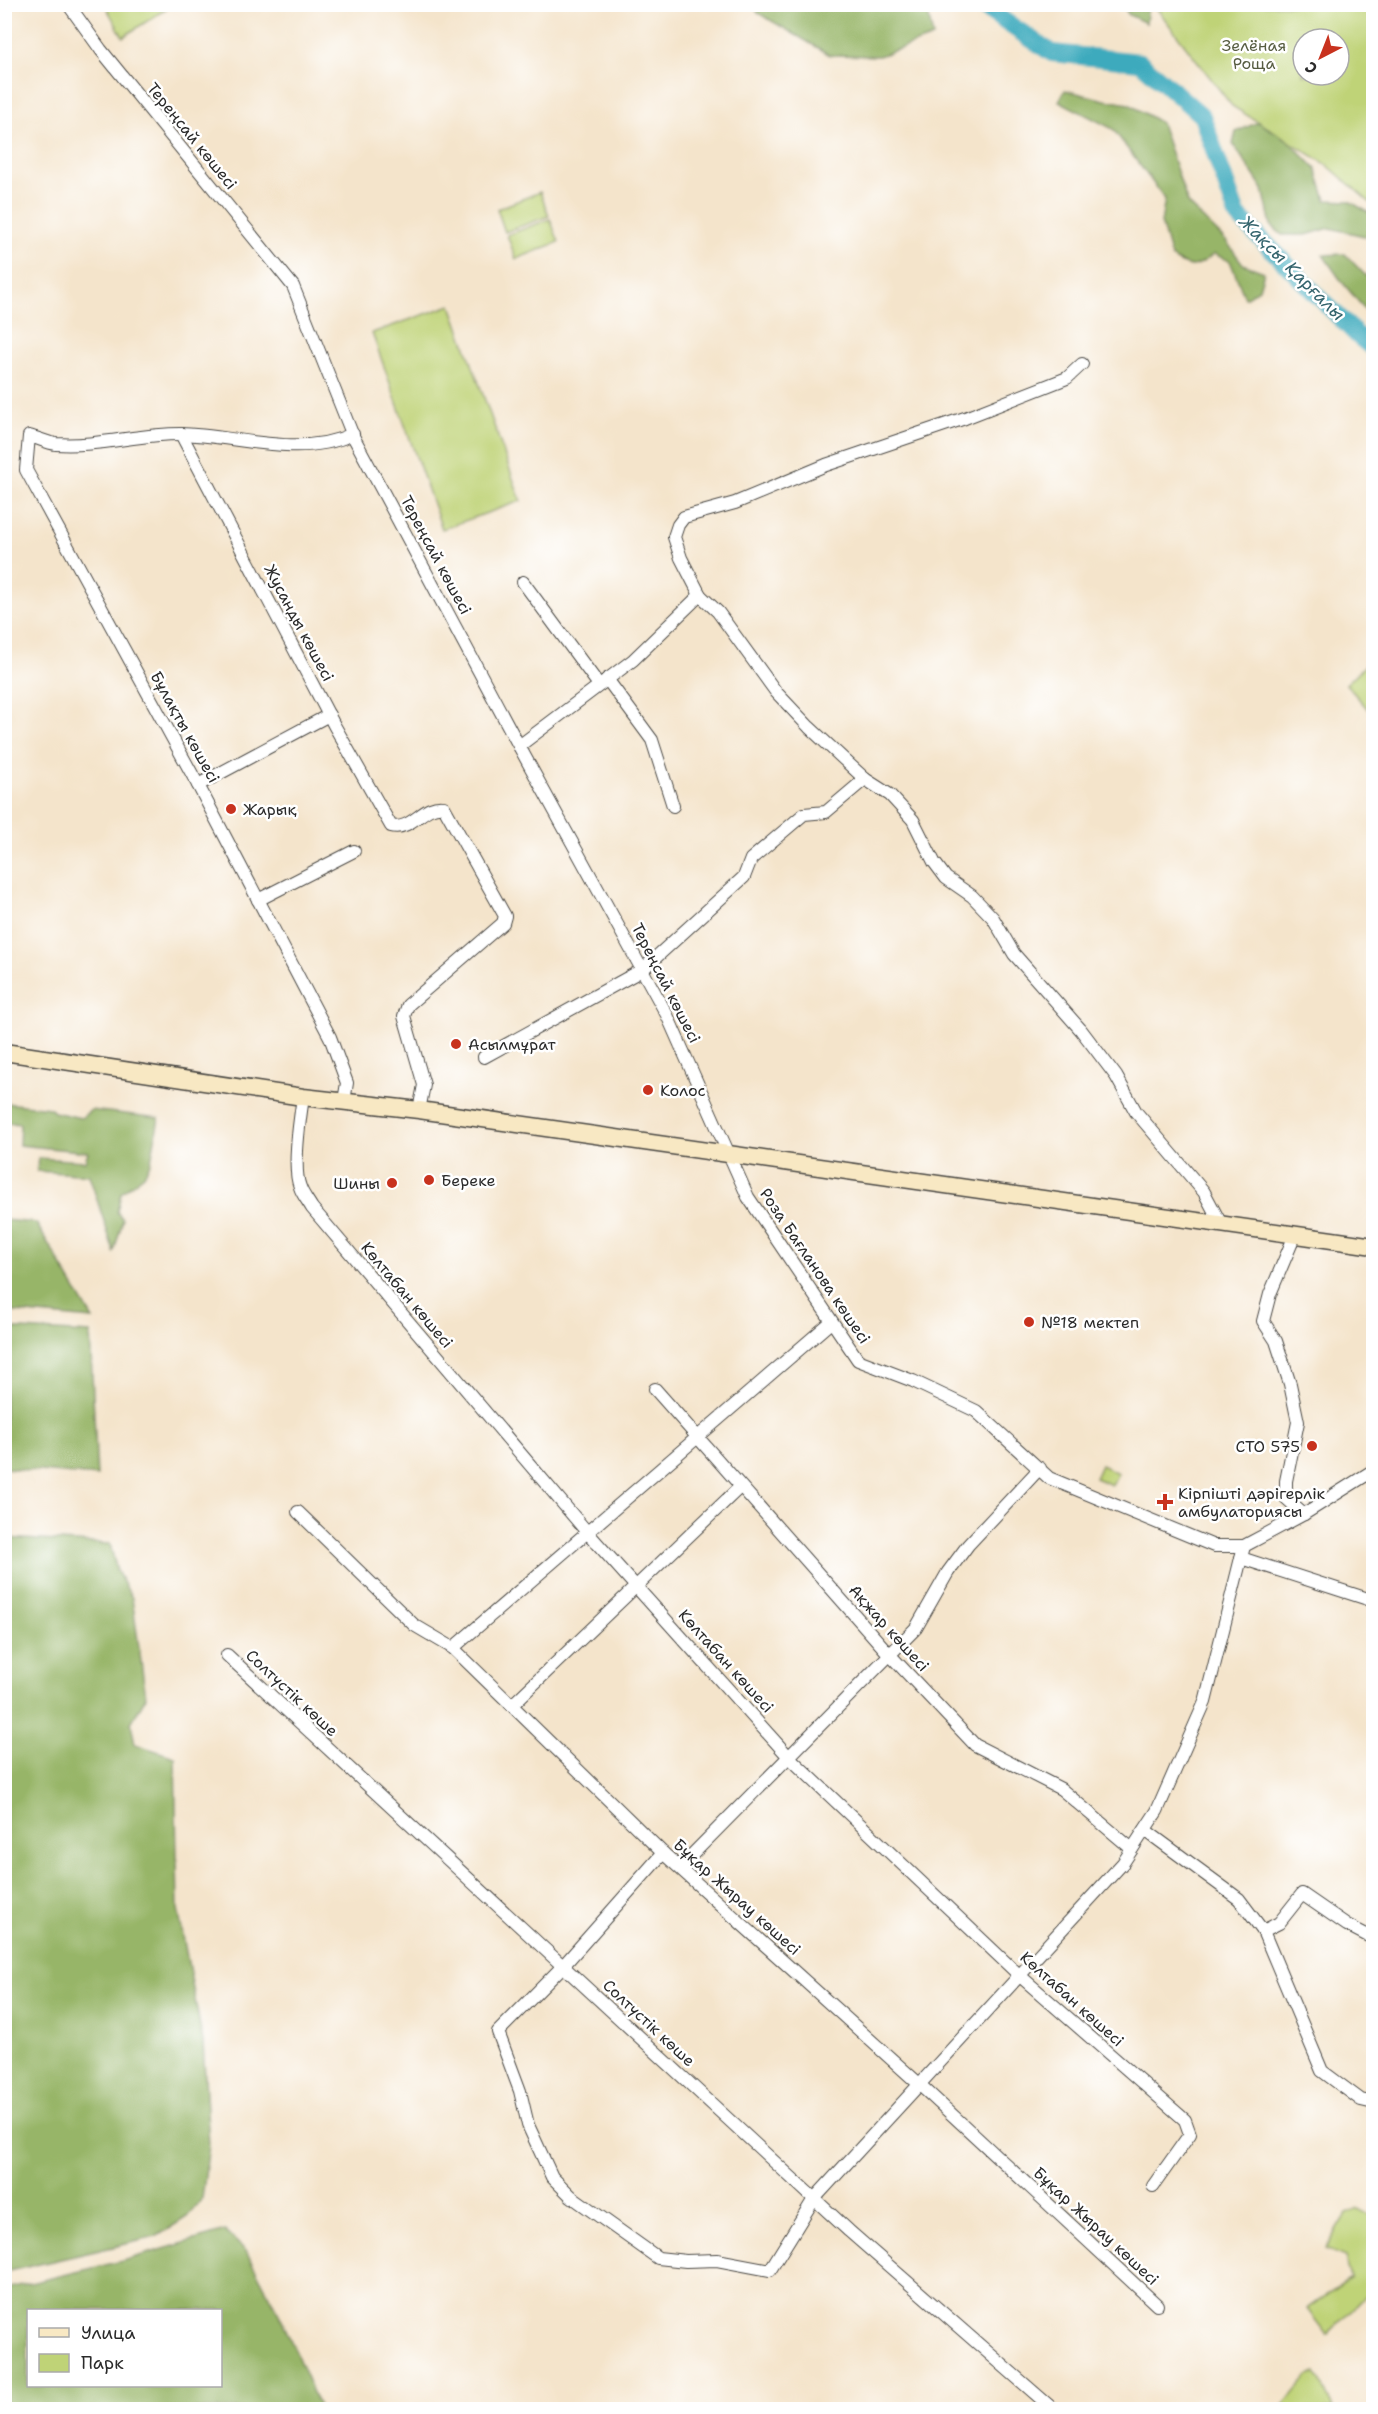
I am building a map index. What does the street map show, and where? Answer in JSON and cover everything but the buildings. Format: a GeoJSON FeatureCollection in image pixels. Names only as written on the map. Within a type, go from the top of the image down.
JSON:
{"type":"FeatureCollection","features":[{"type":"Feature","properties":{"kind":"main road"},"geometry":{"type":"LineString","coordinates":[[4,1052],[303,1097],[420,1110],[1374,1246]]}},
{"type":"Feature","properties":{"kind":"street","name":"Тереңсай көшесі"},"geometry":{"type":"LineString","coordinates":[[68,4],[101,50],[293,286],[352,434],[519,746],[667,1015],[728,1154]]}},
{"type":"Feature","properties":{"kind":"street"},"geometry":{"type":"LineString","coordinates":[[1083,364],[1066,378],[975,414],[826,465],[735,502],[684,517],[674,537],[681,558],[700,595],[718,612],[776,692],[809,727],[865,779],[890,795],[913,820],[934,862],[946,878],[972,896],[993,918],[1014,954],[1081,1030],[1116,1076],[1136,1112],[1204,1192],[1221,1224]]}},
{"type":"Feature","properties":{"kind":"street"},"geometry":{"type":"LineString","coordinates":[[180,434],[288,444],[328,444],[352,434]]}},
{"type":"Feature","properties":{"kind":"street","name":"Бұлақты көшесі"},"geometry":{"type":"LineString","coordinates":[[180,434],[84,444],[54,444],[29,436],[26,470],[198,785],[330,1037],[347,1083],[344,1101]]}},
{"type":"Feature","properties":{"kind":"street","name":"Жусанды көшесі"},"geometry":{"type":"LineString","coordinates":[[180,434],[329,716],[391,826],[397,828],[404,826],[433,806],[444,807],[505,916],[504,921],[408,1005],[404,1016],[424,1085],[420,1110]]}},
{"type":"Feature","properties":{"kind":"street"},"geometry":{"type":"LineString","coordinates":[[523,582],[652,740],[673,806]]}},
{"type":"Feature","properties":{"kind":"street"},"geometry":{"type":"LineString","coordinates":[[519,746],[633,660],[700,595]]}},
{"type":"Feature","properties":{"kind":"street"},"geometry":{"type":"LineString","coordinates":[[198,785],[329,716]]}},
{"type":"Feature","properties":{"kind":"street"},"geometry":{"type":"LineString","coordinates":[[484,1057],[642,970],[744,876],[751,859],[804,814],[826,812],[865,779]]}},
{"type":"Feature","properties":{"kind":"street"},"geometry":{"type":"LineString","coordinates":[[258,900],[354,851]]}},
{"type":"Feature","properties":{"kind":"street","name":"Көлтабан көшесі"},"geometry":{"type":"LineString","coordinates":[[303,1097],[299,1123],[297,1173],[299,1187],[312,1208],[587,1532],[789,1757],[1019,1976],[1185,2120],[1190,2134],[1153,2186]]}},
{"type":"Feature","properties":{"kind":"street","name":"Роза Бағланова көшесі"},"geometry":{"type":"LineString","coordinates":[[728,1154],[748,1197],[858,1360],[913,1381],[976,1411],[1049,1478],[1214,1546],[1243,1552]]}},
{"type":"Feature","properties":{"kind":"street"},"geometry":{"type":"LineString","coordinates":[[1295,1235],[1270,1294],[1263,1321],[1275,1341],[1290,1384],[1298,1422],[1286,1481],[1286,1498],[1304,1514]]}},
{"type":"Feature","properties":{"kind":"street"},"geometry":{"type":"LineString","coordinates":[[453,1648],[831,1322]]}},
{"type":"Feature","properties":{"kind":"street","name":"Ақжар көшесі"},"geometry":{"type":"LineString","coordinates":[[655,1389],[890,1655],[975,1744],[1061,1789],[1132,1849]]}},
{"type":"Feature","properties":{"kind":"street"},"geometry":{"type":"LineString","coordinates":[[680,1867],[916,1628],[948,1572],[968,1545],[1040,1468]]}},
{"type":"Feature","properties":{"kind":"street"},"geometry":{"type":"LineString","coordinates":[[663,1853],[563,1966],[498,2032],[520,2091],[528,2125],[552,2177],[571,2196],[658,2258],[686,2261],[717,2260],[770,2270],[814,2199],[1123,1863],[1145,1830],[1157,1811],[1205,1702],[1243,1552],[1374,1470]]}},
{"type":"Feature","properties":{"kind":"street"},"geometry":{"type":"LineString","coordinates":[[512,1705],[740,1486]]}},
{"type":"Feature","properties":{"kind":"street","name":"Бұқар Жырау көшесі"},"geometry":{"type":"LineString","coordinates":[[298,1512],[414,1625],[453,1648],[663,1853],[919,2084],[1157,2305]]}},
{"type":"Feature","properties":{"kind":"street"},"geometry":{"type":"LineString","coordinates":[[1243,1552],[1374,1601]]}},
{"type":"Feature","properties":{"kind":"street","name":"Солтүстік көше"},"geometry":{"type":"LineString","coordinates":[[227,1654],[814,2199],[1054,2409]]}},
{"type":"Feature","properties":{"kind":"street"},"geometry":{"type":"LineString","coordinates":[[1145,1830],[1239,1899],[1263,1931],[1322,2071],[1361,2100],[1374,2103]]}},
{"type":"Feature","properties":{"kind":"street"},"geometry":{"type":"LineString","coordinates":[[1263,1931],[1279,1923],[1302,1894],[1347,1925],[1374,1939]]}},
{"type":"Feature","properties":{"kind":"green space"},"geometry":{"type":"Polygon","coordinates":[[[105,5],[172,5],[123,37],[105,5]]]}},
{"type":"Feature","properties":{"kind":"green space"},"geometry":{"type":"Polygon","coordinates":[[[753,5],[924,5],[927,8],[933,37],[879,56],[830,55],[758,13],[753,5]]]}},
{"type":"Feature","properties":{"kind":"green space"},"geometry":{"type":"Polygon","coordinates":[[[1122,5],[1148,5],[1146,23],[1129,15],[1122,5]]]}},
{"type":"Feature","properties":{"kind":"green space","name":"Зелёная Роща"},"geometry":{"type":"Polygon","coordinates":[[[1154,5],[1373,5],[1373,205],[1326,164],[1232,106],[1154,5]]]}},
{"type":"Feature","properties":{"kind":"green space"},"geometry":{"type":"Polygon","coordinates":[[[1065,90],[1129,104],[1161,123],[1188,204],[1226,241],[1243,264],[1264,272],[1259,289],[1245,298],[1230,261],[1214,254],[1202,263],[1193,266],[1171,257],[1161,223],[1165,199],[1113,129],[1059,101],[1065,90]]]}},
{"type":"Feature","properties":{"kind":"green space"},"geometry":{"type":"Polygon","coordinates":[[[1258,122],[1288,140],[1316,169],[1326,200],[1349,201],[1373,215],[1373,238],[1330,228],[1306,235],[1282,235],[1271,225],[1263,189],[1233,144],[1236,132],[1258,122]]]}},
{"type":"Feature","properties":{"kind":"green space"},"geometry":{"type":"Polygon","coordinates":[[[540,192],[549,216],[505,232],[497,209],[540,192]]]}},
{"type":"Feature","properties":{"kind":"green space"},"geometry":{"type":"Polygon","coordinates":[[[550,219],[559,242],[516,259],[507,235],[550,219]]]}},
{"type":"Feature","properties":{"kind":"green space"},"geometry":{"type":"Polygon","coordinates":[[[1345,254],[1366,276],[1373,270],[1373,319],[1323,255],[1345,254]]]}},
{"type":"Feature","properties":{"kind":"green space"},"geometry":{"type":"Polygon","coordinates":[[[451,305],[521,501],[442,529],[372,333],[451,305]]]}},
{"type":"Feature","properties":{"kind":"green space"},"geometry":{"type":"Polygon","coordinates":[[[1373,658],[1373,715],[1346,684],[1373,658]]]}},
{"type":"Feature","properties":{"kind":"green space"},"geometry":{"type":"Polygon","coordinates":[[[5,1103],[50,1108],[54,1112],[81,1118],[91,1110],[159,1118],[151,1161],[144,1175],[121,1193],[117,1212],[123,1219],[114,1252],[89,1175],[37,1171],[38,1158],[85,1161],[88,1152],[19,1145],[20,1124],[5,1122],[5,1103]]]}},
{"type":"Feature","properties":{"kind":"green space"},"geometry":{"type":"Polygon","coordinates":[[[4,1220],[36,1223],[93,1319],[5,1311],[4,1220]]]}},
{"type":"Feature","properties":{"kind":"green space"},"geometry":{"type":"Polygon","coordinates":[[[4,1328],[90,1333],[97,1476],[5,1468],[4,1328]]]}},
{"type":"Feature","properties":{"kind":"green space"},"geometry":{"type":"Polygon","coordinates":[[[1101,1465],[1118,1473],[1112,1485],[1095,1478],[1101,1465]]]}},
{"type":"Feature","properties":{"kind":"green space"},"geometry":{"type":"Polygon","coordinates":[[[5,1538],[110,1544],[117,1571],[132,1598],[146,1697],[131,1723],[135,1744],[175,1757],[178,1909],[203,2042],[209,2145],[202,2199],[187,2217],[156,2237],[5,2272],[5,1538]]]}},
{"type":"Feature","properties":{"kind":"green space"},"geometry":{"type":"Polygon","coordinates":[[[1358,2209],[1373,2217],[1373,2294],[1365,2296],[1327,2335],[1307,2309],[1351,2278],[1345,2257],[1325,2249],[1346,2214],[1358,2209]]]}},
{"type":"Feature","properties":{"kind":"green space"},"geometry":{"type":"Polygon","coordinates":[[[225,2231],[246,2251],[282,2320],[320,2409],[5,2409],[5,2289],[122,2261],[225,2231]]]}},
{"type":"Feature","properties":{"kind":"green space"},"geometry":{"type":"Polygon","coordinates":[[[1316,2372],[1333,2409],[1280,2409],[1308,2376],[1316,2372]]]}},
{"type":"Feature","properties":{"kind":"waterway","name":"Жақсы Қарғалы"},"geometry":{"type":"LineString","coordinates":[[979,4],[1052,53],[1140,62],[1202,116],[1237,215],[1357,335],[1374,349]]}},
{"type":"Feature","properties":{"kind":"place","name":"Жарық"},"geometry":{"type":"Point","coordinates":[231,809]}},
{"type":"Feature","properties":{"kind":"place","name":"Асылмұрат"},"geometry":{"type":"Point","coordinates":[456,1044]}},
{"type":"Feature","properties":{"kind":"place","name":"Колос"},"geometry":{"type":"Point","coordinates":[648,1090]}},
{"type":"Feature","properties":{"kind":"place","name":"Береке"},"geometry":{"type":"Point","coordinates":[429,1180]}},
{"type":"Feature","properties":{"kind":"place","name":"Шины"},"geometry":{"type":"Point","coordinates":[392,1183]}},
{"type":"Feature","properties":{"kind":"place","name":"№18 мектеп"},"geometry":{"type":"Point","coordinates":[1029,1322]}},
{"type":"Feature","properties":{"kind":"place","name":"СТО 575"},"geometry":{"type":"Point","coordinates":[1312,1446]}},
{"type":"Feature","properties":{"kind":"place","name":"Кірпішті дәрігерлік амбулаториясы"},"geometry":{"type":"Point","coordinates":[1165,1502]}}]}
